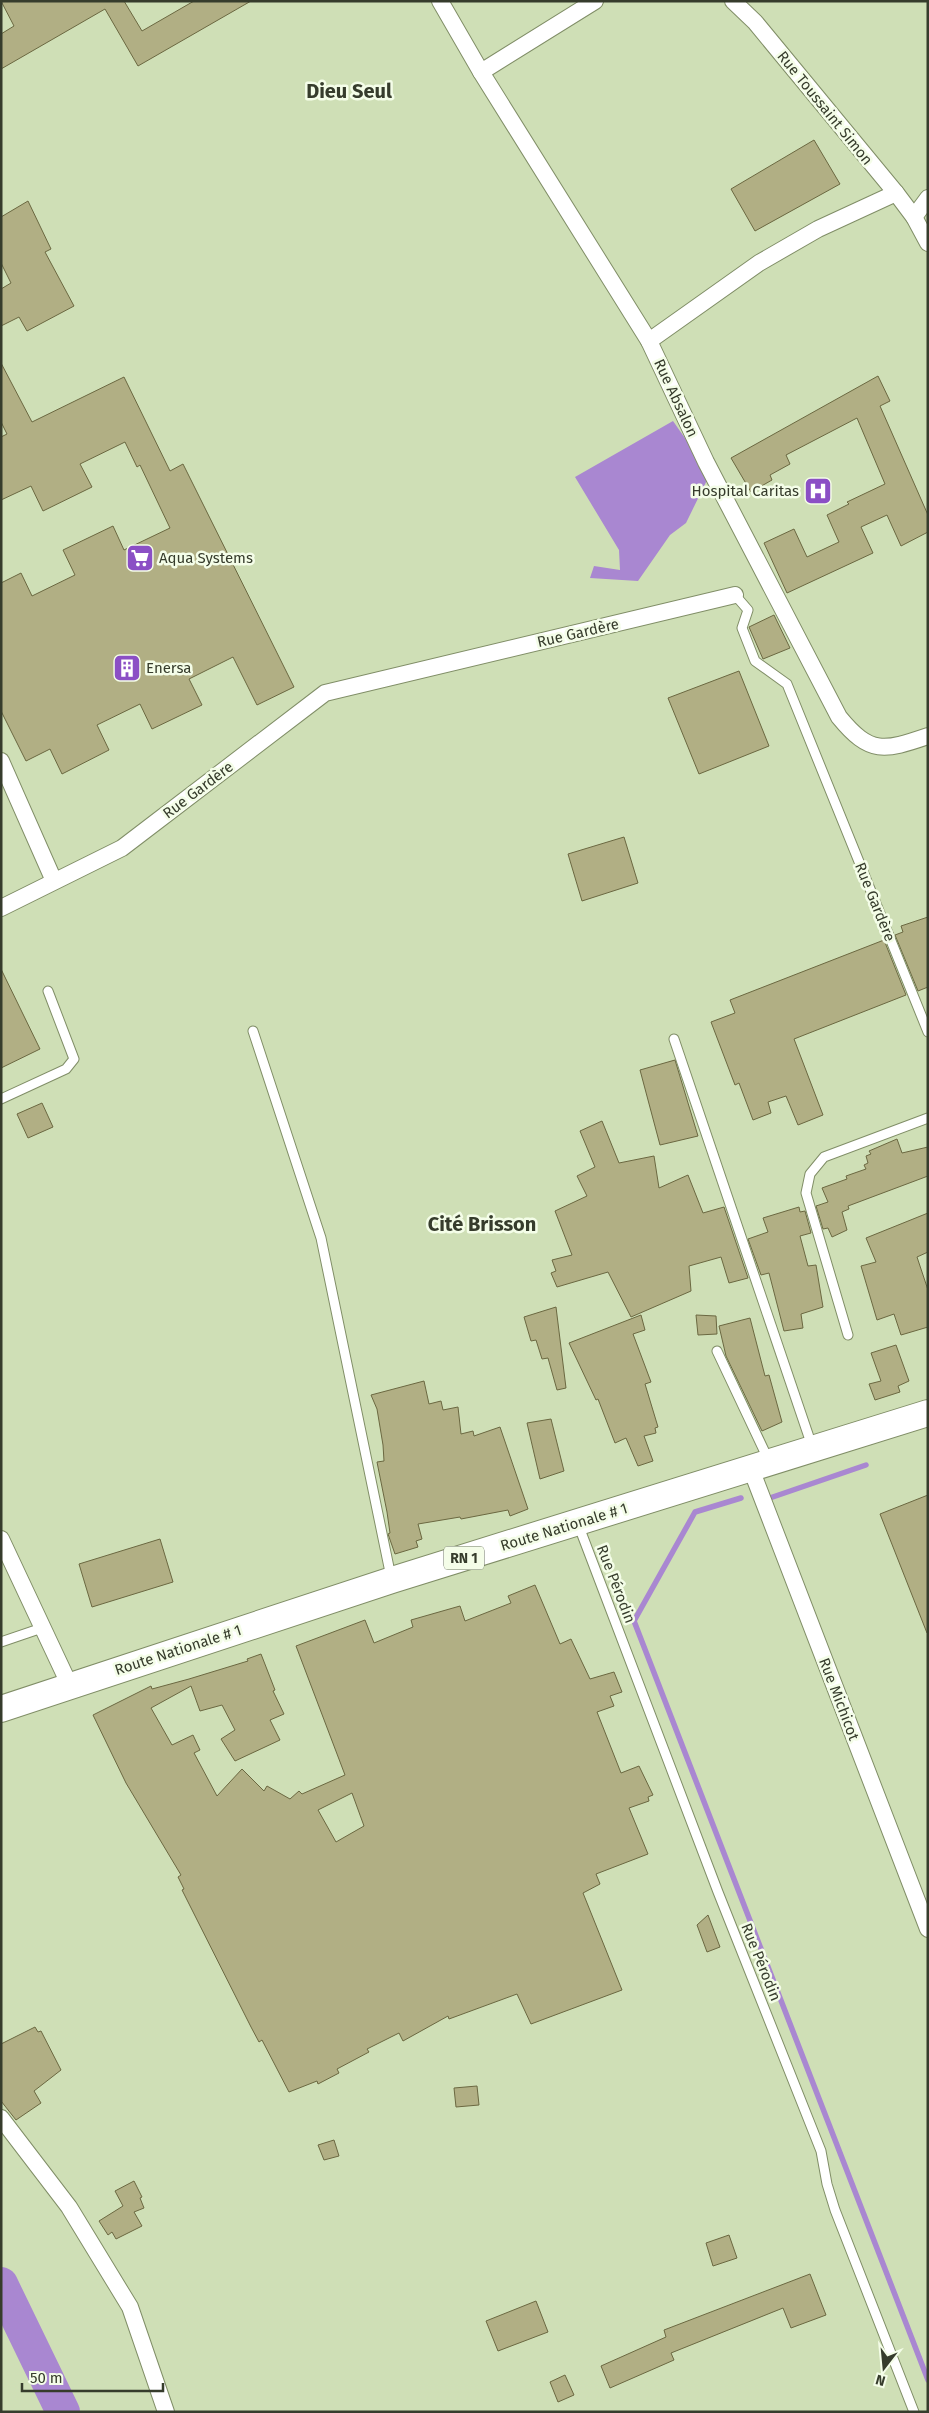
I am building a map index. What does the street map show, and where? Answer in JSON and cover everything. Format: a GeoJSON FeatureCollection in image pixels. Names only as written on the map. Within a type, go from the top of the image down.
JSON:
{"type":"FeatureCollection","features":[{"type":"Feature","properties":{"kind":"main road","name":"Route Nationale # 1"},"geometry":{"type":"LineString","coordinates":[[1,1709],[392,1580],[928,1413]]}},
{"type":"Feature","properties":{"kind":"street","name":"Rue Absalon"},"geometry":{"type":"LineString","coordinates":[[440,1],[481,72],[649,341],[706,462],[839,716],[853,735],[871,746],[893,748],[928,736]]}},
{"type":"Feature","properties":{"kind":"street"},"geometry":{"type":"LineString","coordinates":[[481,72],[595,1]]}},
{"type":"Feature","properties":{"kind":"street","name":"Rue Toussaint Simon"},"geometry":{"type":"LineString","coordinates":[[734,1],[755,22],[896,194],[914,217],[928,243]]}},
{"type":"Feature","properties":{"kind":"street"},"geometry":{"type":"LineString","coordinates":[[649,341],[759,263],[818,229],[896,194]]}},
{"type":"Feature","properties":{"kind":"street"},"geometry":{"type":"LineString","coordinates":[[914,217],[928,198]]}},
{"type":"Feature","properties":{"kind":"street","name":"Rue Gardère"},"geometry":{"type":"LineString","coordinates":[[1,908],[122,848],[324,693],[735,595]]}},
{"type":"Feature","properties":{"kind":"street"},"geometry":{"type":"LineString","coordinates":[[1,761],[54,881]]}},
{"type":"Feature","properties":{"kind":"street","name":"Rue Michicot"},"geometry":{"type":"LineString","coordinates":[[760,1466],[928,1929]]}},
{"type":"Feature","properties":{"kind":"street"},"geometry":{"type":"LineString","coordinates":[[1,1539],[70,1686]]}},
{"type":"Feature","properties":{"kind":"street"},"geometry":{"type":"LineString","coordinates":[[1,2118],[70,2207],[130,2307],[166,2412]]}},
{"type":"Feature","properties":{"kind":"lane","name":"Rue Gardère"},"geometry":{"type":"LineString","coordinates":[[735,595],[748,610],[742,628],[755,661],[788,684],[928,1032]]}},
{"type":"Feature","properties":{"kind":"lane"},"geometry":{"type":"LineString","coordinates":[[1,1099],[66,1069],[72,1063],[73,1055],[48,991]]}},
{"type":"Feature","properties":{"kind":"lane"},"geometry":{"type":"LineString","coordinates":[[253,1031],[321,1238],[392,1580]]}},
{"type":"Feature","properties":{"kind":"lane"},"geometry":{"type":"LineString","coordinates":[[674,1039],[813,1450]]}},
{"type":"Feature","properties":{"kind":"lane"},"geometry":{"type":"LineString","coordinates":[[848,1335],[806,1193],[810,1174],[824,1157],[928,1118]]}},
{"type":"Feature","properties":{"kind":"lane"},"geometry":{"type":"LineString","coordinates":[[718,1351],[760,1466]]}},
{"type":"Feature","properties":{"kind":"lane","name":"Rue Pérodin"},"geometry":{"type":"LineString","coordinates":[[578,1523],[714,1882],[821,2151],[827,2184],[836,2210],[914,2412]]}},
{"type":"Feature","properties":{"kind":"lane"},"geometry":{"type":"LineString","coordinates":[[1,1642],[42,1628]]}},
{"type":"Feature","properties":{"kind":"shaded area"},"geometry":{"type":"Polygon","coordinates":[[[673,421],[710,474],[686,523],[670,535],[638,581],[590,578],[594,566],[620,570],[619,550],[575,477],[673,421]]]}},
{"type":"Feature","properties":{"kind":"building"},"geometry":{"type":"Polygon","coordinates":[[[1,1],[124,1],[142,31],[194,1],[251,1],[138,66],[105,9],[1,69],[1,34],[14,26],[1,1]]]}},
{"type":"Feature","properties":{"kind":"building"},"geometry":{"type":"Polygon","coordinates":[[[814,140],[840,184],[755,231],[731,189],[814,140]]]}},
{"type":"Feature","properties":{"kind":"building"},"geometry":{"type":"Polygon","coordinates":[[[28,201],[51,249],[45,252],[74,306],[27,331],[19,317],[1,326],[1,289],[11,283],[1,263],[1,217],[28,201]]]}},
{"type":"Feature","properties":{"kind":"building"},"geometry":{"type":"Polygon","coordinates":[[[1,363],[32,422],[124,377],[170,471],[183,464],[294,687],[257,705],[233,657],[189,679],[202,705],[152,729],[140,704],[97,725],[109,750],[62,774],[50,749],[26,761],[1,711],[1,583],[21,573],[32,596],[75,575],[63,550],[113,526],[124,550],[170,528],[140,465],[137,467],[125,442],[80,464],[92,487],[43,511],[31,486],[1,500],[1,437],[7,434],[1,422],[1,363]]]}},
{"type":"Feature","properties":{"kind":"building"},"geometry":{"type":"Polygon","coordinates":[[[878,376],[890,401],[880,406],[928,515],[928,532],[901,546],[887,515],[861,527],[873,553],[787,593],[764,543],[794,529],[807,557],[839,542],[827,515],[849,504],[847,502],[885,484],[857,418],[786,455],[790,464],[770,475],[772,480],[751,492],[731,458],[878,376]]]}},
{"type":"Feature","properties":{"kind":"building"},"geometry":{"type":"Polygon","coordinates":[[[774,615],[790,648],[763,659],[749,627],[774,615]]]}},
{"type":"Feature","properties":{"kind":"building"},"geometry":{"type":"Polygon","coordinates":[[[739,671],[769,746],[699,774],[668,698],[739,671]]]}},
{"type":"Feature","properties":{"kind":"building"},"geometry":{"type":"Polygon","coordinates":[[[624,837],[638,883],[582,901],[568,854],[624,837]]]}},
{"type":"Feature","properties":{"kind":"building"},"geometry":{"type":"Polygon","coordinates":[[[928,917],[928,987],[918,991],[895,935],[903,932],[901,926],[928,917]]]}},
{"type":"Feature","properties":{"kind":"building"},"geometry":{"type":"Polygon","coordinates":[[[884,940],[906,995],[794,1039],[823,1115],[798,1125],[786,1096],[768,1102],[771,1113],[753,1120],[739,1083],[735,1085],[711,1022],[735,1013],[730,1000],[884,940]]]}},
{"type":"Feature","properties":{"kind":"building"},"geometry":{"type":"Polygon","coordinates":[[[1,969],[40,1049],[1,1068],[1,969]]]}},
{"type":"Feature","properties":{"kind":"building"},"geometry":{"type":"Polygon","coordinates":[[[675,1060],[698,1136],[660,1145],[640,1070],[675,1060]]]}},
{"type":"Feature","properties":{"kind":"building"},"geometry":{"type":"Polygon","coordinates":[[[42,1103],[53,1127],[28,1138],[17,1114],[42,1103]]]}},
{"type":"Feature","properties":{"kind":"building"},"geometry":{"type":"Polygon","coordinates":[[[602,1121],[619,1163],[654,1156],[659,1188],[688,1175],[703,1213],[724,1207],[748,1278],[729,1283],[721,1257],[689,1266],[691,1291],[631,1317],[608,1272],[557,1287],[551,1273],[556,1271],[552,1260],[572,1255],[555,1211],[587,1196],[577,1176],[595,1167],[580,1131],[602,1121]]]}},
{"type":"Feature","properties":{"kind":"building"},"geometry":{"type":"Polygon","coordinates":[[[897,1139],[902,1153],[928,1147],[928,1176],[848,1206],[849,1209],[842,1212],[847,1230],[832,1237],[828,1228],[823,1229],[816,1206],[828,1202],[822,1188],[847,1179],[846,1176],[866,1169],[864,1165],[868,1163],[866,1156],[871,1154],[869,1151],[897,1139]]]}},
{"type":"Feature","properties":{"kind":"building"},"geometry":{"type":"Polygon","coordinates":[[[799,1207],[800,1212],[805,1211],[811,1233],[800,1236],[808,1266],[816,1265],[823,1307],[801,1314],[803,1328],[784,1331],[769,1273],[761,1275],[748,1239],[768,1232],[763,1218],[799,1207]]]}},
{"type":"Feature","properties":{"kind":"building"},"geometry":{"type":"Polygon","coordinates":[[[928,1213],[928,1252],[917,1257],[928,1290],[928,1327],[901,1335],[894,1314],[877,1320],[861,1266],[876,1262],[866,1238],[928,1213]]]}},
{"type":"Feature","properties":{"kind":"building"},"geometry":{"type":"Polygon","coordinates":[[[556,1307],[566,1388],[557,1390],[548,1358],[542,1359],[536,1340],[531,1341],[524,1317],[556,1307]]]}},
{"type":"Feature","properties":{"kind":"building"},"geometry":{"type":"Polygon","coordinates":[[[641,1315],[645,1330],[633,1334],[651,1382],[645,1384],[658,1427],[655,1428],[656,1433],[644,1436],[653,1461],[638,1466],[626,1438],[615,1443],[598,1399],[596,1400],[569,1343],[641,1315]]]}},
{"type":"Feature","properties":{"kind":"building"},"geometry":{"type":"Polygon","coordinates":[[[696,1315],[716,1316],[717,1334],[698,1335],[696,1315]]]}},
{"type":"Feature","properties":{"kind":"building"},"geometry":{"type":"Polygon","coordinates":[[[750,1318],[765,1376],[769,1375],[782,1422],[762,1431],[726,1356],[719,1326],[750,1318]]]}},
{"type":"Feature","properties":{"kind":"building"},"geometry":{"type":"Polygon","coordinates":[[[896,1345],[909,1381],[898,1386],[900,1392],[875,1400],[869,1384],[881,1381],[871,1353],[896,1345]]]}},
{"type":"Feature","properties":{"kind":"building"},"geometry":{"type":"Polygon","coordinates":[[[424,1381],[429,1404],[441,1401],[443,1410],[458,1407],[461,1434],[473,1431],[474,1436],[500,1427],[528,1509],[510,1516],[508,1510],[461,1519],[460,1517],[418,1524],[422,1539],[416,1541],[418,1547],[395,1554],[388,1534],[390,1533],[387,1512],[377,1462],[384,1461],[383,1445],[377,1409],[371,1395],[424,1381]]]}},
{"type":"Feature","properties":{"kind":"building"},"geometry":{"type":"Polygon","coordinates":[[[551,1419],[564,1471],[540,1479],[527,1423],[551,1419]]]}},
{"type":"Feature","properties":{"kind":"building"},"geometry":{"type":"Polygon","coordinates":[[[928,1495],[928,1632],[927,1633],[880,1514],[928,1495]]]}},
{"type":"Feature","properties":{"kind":"building"},"geometry":{"type":"Polygon","coordinates":[[[160,1539],[173,1582],[92,1607],[79,1564],[160,1539]]]}},
{"type":"Feature","properties":{"kind":"building"},"geometry":{"type":"Polygon","coordinates":[[[535,1585],[560,1644],[571,1639],[590,1679],[614,1672],[622,1692],[610,1696],[614,1706],[597,1712],[621,1773],[639,1766],[653,1795],[648,1797],[649,1801],[629,1808],[648,1854],[596,1874],[600,1884],[583,1893],[622,1990],[531,2024],[517,1994],[449,2019],[448,2016],[403,2041],[399,2033],[367,2049],[369,2052],[337,2069],[339,2073],[318,2084],[317,2081],[289,2092],[262,2040],[259,2042],[251,2027],[182,1890],[184,1889],[178,1877],[181,1875],[126,1783],[93,1715],[151,1686],[152,1689],[189,1679],[248,1661],[247,1659],[261,1654],[275,1690],[273,1691],[284,1714],[270,1720],[280,1740],[235,1761],[221,1739],[235,1730],[222,1705],[200,1711],[191,1686],[151,1708],[172,1745],[193,1735],[200,1750],[194,1753],[217,1796],[242,1769],[264,1791],[267,1786],[290,1799],[299,1791],[302,1794],[345,1775],[296,1646],[365,1620],[374,1643],[413,1627],[411,1620],[460,1606],[465,1621],[511,1603],[508,1596],[535,1585]],[[352,1793],[318,1810],[336,1842],[364,1826],[352,1793]]]}},
{"type":"Feature","properties":{"kind":"building"},"geometry":{"type":"Polygon","coordinates":[[[708,1915],[720,1947],[707,1952],[697,1925],[708,1915]]]}},
{"type":"Feature","properties":{"kind":"building"},"geometry":{"type":"Polygon","coordinates":[[[35,2027],[38,2032],[41,2031],[61,2070],[34,2091],[41,2103],[16,2120],[1,2101],[1,2044],[35,2027]]]}},
{"type":"Feature","properties":{"kind":"building"},"geometry":{"type":"Polygon","coordinates":[[[477,2086],[479,2105],[456,2107],[454,2088],[477,2086]]]}},
{"type":"Feature","properties":{"kind":"building"},"geometry":{"type":"Polygon","coordinates":[[[334,2140],[339,2156],[324,2160],[318,2145],[334,2140]]]}},
{"type":"Feature","properties":{"kind":"building"},"geometry":{"type":"Polygon","coordinates":[[[134,2181],[142,2197],[140,2198],[144,2208],[134,2212],[142,2226],[116,2239],[112,2232],[108,2235],[99,2221],[123,2206],[115,2191],[134,2181]]]}},
{"type":"Feature","properties":{"kind":"building"},"geometry":{"type":"Polygon","coordinates":[[[729,2235],[737,2258],[713,2266],[706,2243],[729,2235]]]}},
{"type":"Feature","properties":{"kind":"building"},"geometry":{"type":"Polygon","coordinates":[[[810,2274],[826,2315],[791,2328],[783,2308],[671,2353],[674,2360],[610,2388],[601,2366],[666,2337],[664,2330],[810,2274]]]}},
{"type":"Feature","properties":{"kind":"building"},"geometry":{"type":"Polygon","coordinates":[[[536,2301],[548,2332],[498,2351],[486,2321],[536,2301]]]}},
{"type":"Feature","properties":{"kind":"building"},"geometry":{"type":"Polygon","coordinates":[[[565,2375],[574,2395],[558,2402],[550,2382],[565,2375]]]}},
{"type":"Feature","properties":{"kind":"waterway"},"geometry":{"type":"LineString","coordinates":[[764,1500],[866,1465]]}},
{"type":"Feature","properties":{"kind":"waterway"},"geometry":{"type":"LineString","coordinates":[[741,1498],[695,1512],[634,1621],[928,2380]]}},
{"type":"Feature","properties":{"kind":"waterway"},"geometry":{"type":"LineString","coordinates":[[1,2284],[63,2412]]}},
{"type":"Feature","properties":{"kind":"place","name":"Hospital Caritas"},"geometry":{"type":"Point","coordinates":[818,491]}},
{"type":"Feature","properties":{"kind":"place","name":"Aqua Systems"},"geometry":{"type":"Point","coordinates":[140,558]}},
{"type":"Feature","properties":{"kind":"place","name":"Enersa"},"geometry":{"type":"Point","coordinates":[127,668]}},
{"type":"Feature","properties":{"kind":"district","name":"Dieu Seul"},"geometry":{"type":"Point","coordinates":[349,91]}},
{"type":"Feature","properties":{"kind":"district","name":"Cité Brisson"},"geometry":{"type":"Point","coordinates":[482,1224]}}]}
